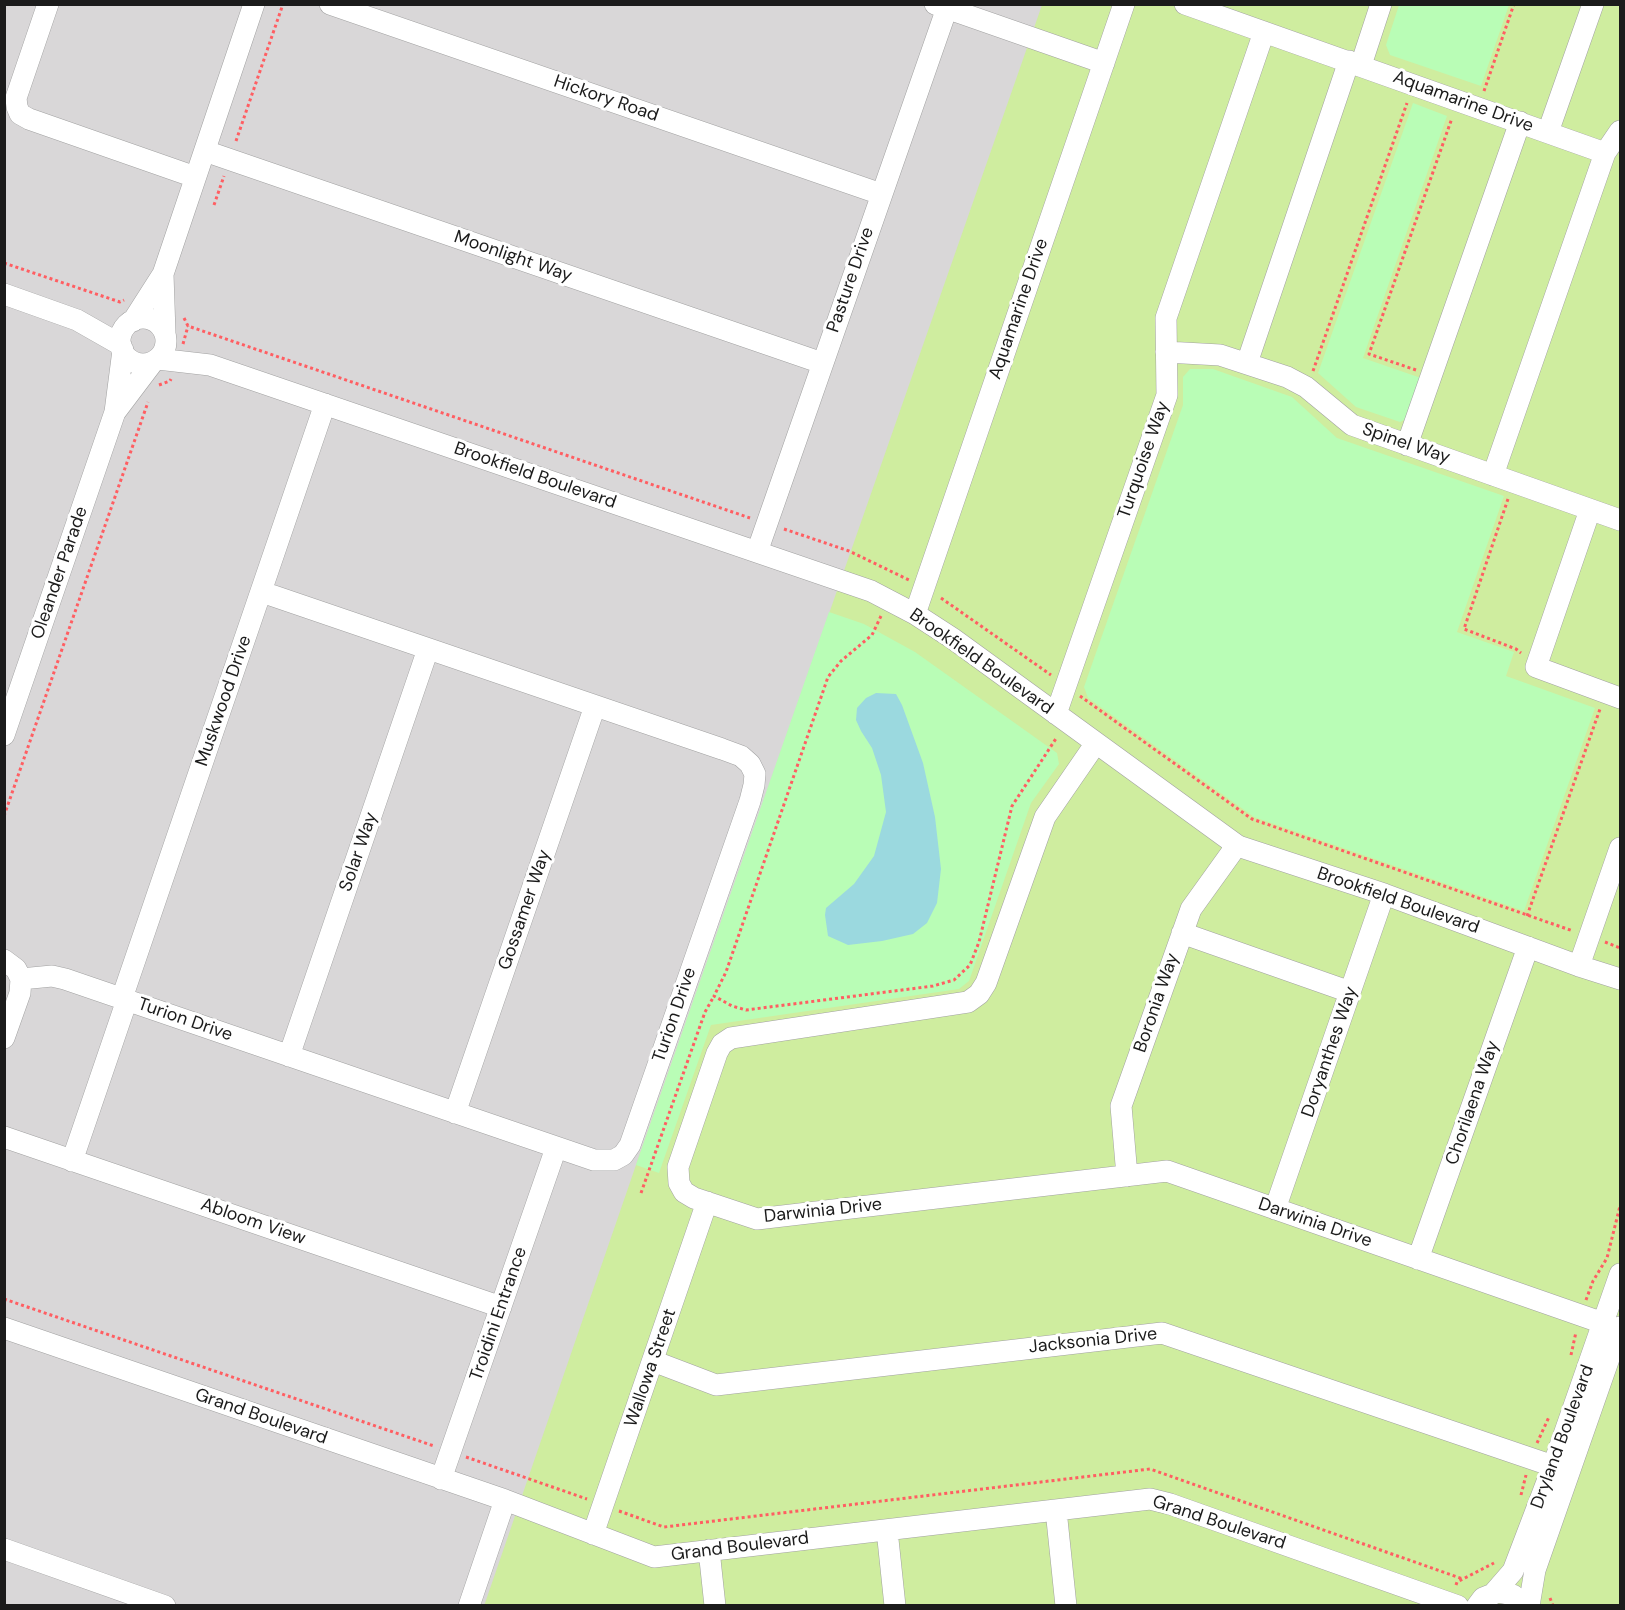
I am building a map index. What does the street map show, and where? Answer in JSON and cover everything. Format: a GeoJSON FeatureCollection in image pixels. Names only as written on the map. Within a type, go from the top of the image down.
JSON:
{"type":"FeatureCollection","features":[{"type":"Feature","properties":{"kind":"street"},"geometry":{"type":"LineString","coordinates":[[48,4],[16,98],[20,114],[195,177]]}},
{"type":"Feature","properties":{"kind":"street"},"geometry":{"type":"LineString","coordinates":[[4,294],[77,320],[122,347],[125,355],[135,362],[141,364],[160,348],[163,274],[254,4]]}},
{"type":"Feature","properties":{"kind":"street","name":"Hickory Road"},"geometry":{"type":"LineString","coordinates":[[330,4],[881,194]]}},
{"type":"Feature","properties":{"kind":"street","name":"Aquamarine Drive"},"geometry":{"type":"LineString","coordinates":[[915,614],[1124,4]]}},
{"type":"Feature","properties":{"kind":"street","name":"Aquamarine Drive"},"geometry":{"type":"LineString","coordinates":[[1185,4],[1213,9],[1264,32],[1605,153]]}},
{"type":"Feature","properties":{"kind":"street"},"geometry":{"type":"LineString","coordinates":[[1247,363],[1355,63],[1381,4]]}},
{"type":"Feature","properties":{"kind":"street"},"geometry":{"type":"LineString","coordinates":[[1548,132],[1593,4]]}},
{"type":"Feature","properties":{"kind":"street"},"geometry":{"type":"LineString","coordinates":[[941,7],[1104,63]]}},
{"type":"Feature","properties":{"kind":"street","name":"Pasture Drive"},"geometry":{"type":"LineString","coordinates":[[757,552],[881,194],[941,7]]}},
{"type":"Feature","properties":{"kind":"street","name":"Turquoise Way"},"geometry":{"type":"LineString","coordinates":[[1062,718],[1066,685],[1167,395],[1166,318],[1264,32]]}},
{"type":"Feature","properties":{"kind":"street"},"geometry":{"type":"LineString","coordinates":[[1407,445],[1520,122]]}},
{"type":"Feature","properties":{"kind":"street"},"geometry":{"type":"LineString","coordinates":[[1493,475],[1605,153],[1620,131]]}},
{"type":"Feature","properties":{"kind":"street","name":"Moonlight Way"},"geometry":{"type":"LineString","coordinates":[[205,151],[822,363]]}},
{"type":"Feature","properties":{"kind":"street","name":"Oleander Parade"},"geometry":{"type":"LineString","coordinates":[[4,735],[115,412],[121,337],[163,274]]}},
{"type":"Feature","properties":{"kind":"street","name":"Brookfield Boulevard"},"geometry":{"type":"LineString","coordinates":[[131,323],[139,319],[151,320],[161,327],[160,348],[871,591],[915,614],[952,638],[1237,845],[1384,894],[1620,979]]}},
{"type":"Feature","properties":{"kind":"street"},"geometry":{"type":"LineString","coordinates":[[77,320],[131,323]]}},
{"type":"Feature","properties":{"kind":"street","name":"Oleander Parade"},"geometry":{"type":"LineString","coordinates":[[115,412],[160,348]]}},
{"type":"Feature","properties":{"kind":"street","name":"Spinel Way"},"geometry":{"type":"LineString","coordinates":[[1166,352],[1220,355],[1287,377],[1306,387],[1352,425],[1620,520]]}},
{"type":"Feature","properties":{"kind":"street","name":"Muskwood Drive"},"geometry":{"type":"LineString","coordinates":[[72,1161],[124,999],[325,404]]}},
{"type":"Feature","properties":{"kind":"street"},"geometry":{"type":"LineString","coordinates":[[1590,510],[1536,667],[1613,695]]}},
{"type":"Feature","properties":{"kind":"street","name":"Turion Drive"},"geometry":{"type":"LineString","coordinates":[[21,979],[52,976],[594,1160],[614,1160],[623,1155],[630,1145],[754,785],[755,774],[750,764],[741,756],[262,592]]}},
{"type":"Feature","properties":{"kind":"street","name":"Solar Way"},"geometry":{"type":"LineString","coordinates":[[289,1056],[428,649]]}},
{"type":"Feature","properties":{"kind":"street","name":"Gossamer Way"},"geometry":{"type":"LineString","coordinates":[[456,1113],[595,706]]}},
{"type":"Feature","properties":{"kind":"street","name":"Darwinia Drive"},"geometry":{"type":"LineString","coordinates":[[1096,743],[1045,817],[986,983],[979,994],[968,1002],[731,1038],[722,1044],[678,1167],[679,1184],[684,1192],[757,1219],[1167,1171],[1612,1325]]}},
{"type":"Feature","properties":{"kind":"street","name":"Boronia Way"},"geometry":{"type":"LineString","coordinates":[[1127,1176],[1121,1107],[1191,909],[1237,845]]}},
{"type":"Feature","properties":{"kind":"street"},"geometry":{"type":"LineString","coordinates":[[1579,966],[1620,848]]}},
{"type":"Feature","properties":{"kind":"street","name":"Doryanthes Way"},"geometry":{"type":"LineString","coordinates":[[1275,1209],[1384,894]]}},
{"type":"Feature","properties":{"kind":"street"},"geometry":{"type":"LineString","coordinates":[[1182,933],[1350,992]]}},
{"type":"Feature","properties":{"kind":"street","name":"Chorilaena Way"},"geometry":{"type":"LineString","coordinates":[[1418,1259],[1528,947]]}},
{"type":"Feature","properties":{"kind":"street"},"geometry":{"type":"LineString","coordinates":[[4,960],[16,969],[21,979],[20,993],[4,1038]]}},
{"type":"Feature","properties":{"kind":"street","name":"Abloom View"},"geometry":{"type":"LineString","coordinates":[[4,1137],[501,1307]]}},
{"type":"Feature","properties":{"kind":"street","name":"Troidini Entrance"},"geometry":{"type":"LineString","coordinates":[[441,1479],[556,1148]]}},
{"type":"Feature","properties":{"kind":"street","name":"Wallowa Street"},"geometry":{"type":"LineString","coordinates":[[594,1534],[707,1202]]}},
{"type":"Feature","properties":{"kind":"street","name":"Dryland Boulevard"},"geometry":{"type":"LineString","coordinates":[[1527,1605],[1535,1570],[1612,1325],[1620,1274]]}},
{"type":"Feature","properties":{"kind":"street","name":"Dryland Boulevard"},"geometry":{"type":"LineString","coordinates":[[1485,1600],[1513,1571],[1553,1466],[1612,1325]]}},
{"type":"Feature","properties":{"kind":"street","name":"Grand Boulevard"},"geometry":{"type":"LineString","coordinates":[[4,1328],[505,1500],[654,1557],[1150,1499],[1170,1504],[1454,1604]]}},
{"type":"Feature","properties":{"kind":"street","name":"Jacksonia Drive"},"geometry":{"type":"LineString","coordinates":[[653,1361],[716,1385],[1162,1333],[1553,1466]]}},
{"type":"Feature","properties":{"kind":"street"},"geometry":{"type":"LineString","coordinates":[[469,1605],[505,1500]]}},
{"type":"Feature","properties":{"kind":"street"},"geometry":{"type":"LineString","coordinates":[[1056,1510],[1066,1605]]}},
{"type":"Feature","properties":{"kind":"street"},"geometry":{"type":"LineString","coordinates":[[887,1530],[895,1605]]}},
{"type":"Feature","properties":{"kind":"street"},"geometry":{"type":"LineString","coordinates":[[4,1549],[162,1605]]}},
{"type":"Feature","properties":{"kind":"street"},"geometry":{"type":"LineString","coordinates":[[709,1550],[715,1605]]}},
{"type":"Feature","properties":{"kind":"street"},"geometry":{"type":"LineString","coordinates":[[1485,1600],[1506,1593],[1527,1605]]}},
{"type":"Feature","properties":{"kind":"path"},"geometry":{"type":"LineString","coordinates":[[214,206],[283,4]]}},
{"type":"Feature","properties":{"kind":"path"},"geometry":{"type":"LineString","coordinates":[[1479,107],[1514,4]]}},
{"type":"Feature","properties":{"kind":"path"},"geometry":{"type":"LineString","coordinates":[[1306,387],[1413,84]]}},
{"type":"Feature","properties":{"kind":"path"},"geometry":{"type":"LineString","coordinates":[[1432,376],[1369,354],[1458,99]]}},
{"type":"Feature","properties":{"kind":"path"},"geometry":{"type":"LineString","coordinates":[[4,262],[120,302],[128,299]]}},
{"type":"Feature","properties":{"kind":"path"},"geometry":{"type":"LineString","coordinates":[[188,326],[849,552],[923,587],[1066,685],[1252,819],[1589,937]]}},
{"type":"Feature","properties":{"kind":"path"},"geometry":{"type":"LineString","coordinates":[[4,816],[148,399]]}},
{"type":"Feature","properties":{"kind":"path"},"geometry":{"type":"LineString","coordinates":[[1513,483],[1464,628],[1516,649],[1536,667]]}},
{"type":"Feature","properties":{"kind":"path"},"geometry":{"type":"LineString","coordinates":[[641,1193],[705,1012],[726,972],[828,677],[841,661],[872,635],[887,599],[901,576]]}},
{"type":"Feature","properties":{"kind":"path"},"geometry":{"type":"LineString","coordinates":[[1527,916],[1613,695]]}},
{"type":"Feature","properties":{"kind":"path"},"geometry":{"type":"LineString","coordinates":[[714,996],[732,1006],[746,1010],[933,986],[954,980],[970,965],[979,942],[1012,806],[1062,718],[1084,699]]}},
{"type":"Feature","properties":{"kind":"path"},"geometry":{"type":"LineString","coordinates":[[1593,1281],[1607,1258],[1620,1206]]}},
{"type":"Feature","properties":{"kind":"path"},"geometry":{"type":"LineString","coordinates":[[4,1299],[526,1478]]}},
{"type":"Feature","properties":{"kind":"path"},"geometry":{"type":"LineString","coordinates":[[1454,1604],[1457,1582],[1487,1567]]}},
{"type":"Feature","properties":{"kind":"shaded area"},"geometry":{"type":"Polygon","coordinates":[[[5,5],[1620,5],[1620,1385],[1556,1605],[5,1606],[5,5]]]}},
{"type":"Feature","properties":{"kind":"green space"},"geometry":{"type":"Polygon","coordinates":[[[1042,5],[1620,5],[1620,1605],[484,1606],[1042,5]]]}},
{"type":"Feature","properties":{"kind":"green space"},"geometry":{"type":"Polygon","coordinates":[[[1399,5],[1509,5],[1481,86],[1390,55],[1386,45],[1399,5]]]}},
{"type":"Feature","properties":{"kind":"green space"},"geometry":{"type":"Polygon","coordinates":[[[1413,103],[1447,116],[1363,358],[1421,378],[1406,419],[1400,422],[1356,407],[1318,373],[1413,103]]]}},
{"type":"Feature","properties":{"kind":"green space"},"geometry":{"type":"Polygon","coordinates":[[[1190,369],[1213,369],[1292,397],[1337,438],[1504,496],[1457,632],[1514,652],[1506,676],[1595,708],[1524,911],[1254,817],[1088,698],[1084,687],[1183,405],[1183,377],[1190,369]]]}},
{"type":"Feature","properties":{"kind":"green space"},"geometry":{"type":"Polygon","coordinates":[[[829,612],[864,624],[915,652],[1057,753],[1059,764],[1031,803],[969,981],[959,989],[711,1025],[659,1173],[636,1165],[829,612]]]}},
{"type":"Feature","properties":{"kind":"water"},"geometry":{"type":"Polygon","coordinates":[[[876,693],[896,694],[902,705],[923,763],[935,817],[941,869],[937,903],[927,923],[913,934],[848,945],[828,936],[825,915],[826,908],[854,884],[874,856],[886,812],[881,775],[872,748],[856,720],[857,708],[866,698],[876,693]]]}}]}
